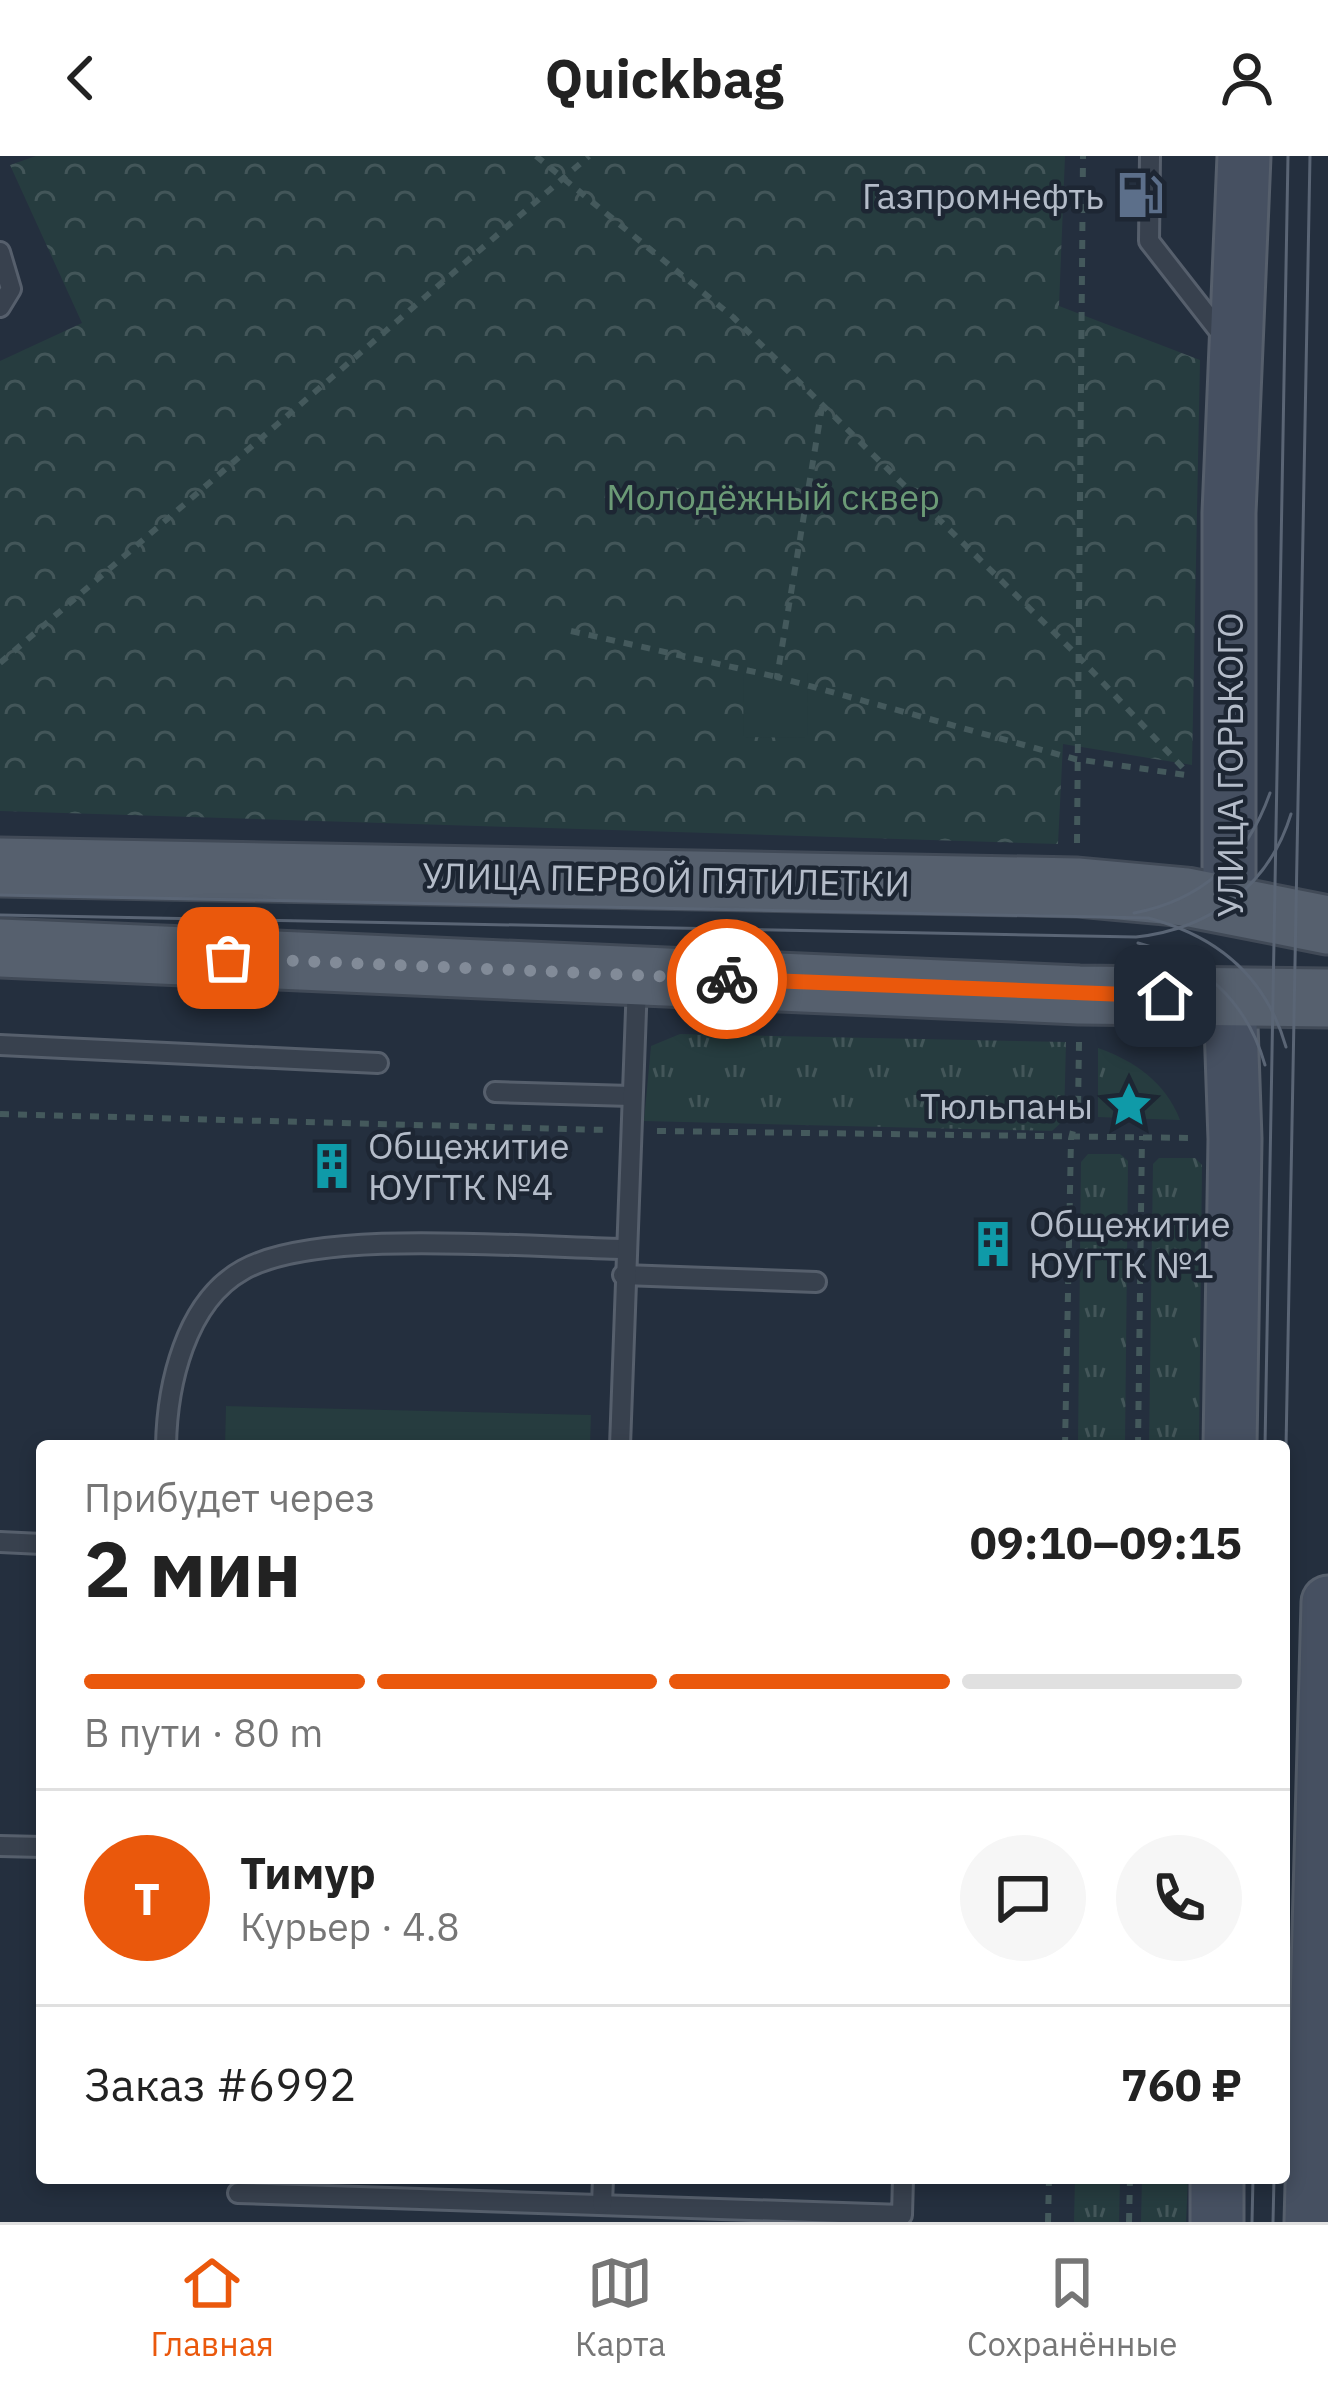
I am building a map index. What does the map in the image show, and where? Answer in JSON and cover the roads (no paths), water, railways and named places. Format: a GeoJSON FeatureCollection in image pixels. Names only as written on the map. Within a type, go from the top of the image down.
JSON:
{"type":"FeatureCollection","features":[{"type":"Feature","properties":{"kind":"main road","name":"УЛИЦА ГОРЬКОГО"},"geometry":{"type":"LineString","coordinates":[[1230,1440],[1235,1139],[1229,904],[1229,513],[1244,156]]}},
{"type":"Feature","properties":{"kind":"main road","name":"УЛИЦА ПЕРВОЙ ПЯТИЛЕТКИ"},"geometry":{"type":"LineString","coordinates":[[0,867],[1077,887],[1229,904],[1328,925]]}},
{"type":"Feature","properties":{"kind":"main road"},"geometry":{"type":"LineString","coordinates":[[0,948],[1079,995],[1328,998]]}},
{"type":"Feature","properties":{"kind":"main road"},"geometry":{"type":"LineString","coordinates":[[1311,2222],[1328,1602]]}},
{"type":"Feature","properties":{"kind":"main road"},"geometry":{"type":"LineString","coordinates":[[1216,2222],[1217,2184]]}},
{"type":"Feature","properties":{"kind":"lane"},"geometry":{"type":"LineString","coordinates":[[1150,156],[1149,241],[1239,356]]}},
{"type":"Feature","properties":{"kind":"lane"},"geometry":{"type":"LineString","coordinates":[[0,252],[11,289],[0,307]]}},
{"type":"Feature","properties":{"kind":"lane"},"geometry":{"type":"LineString","coordinates":[[620,1440],[623,1249],[638,975]]}},
{"type":"Feature","properties":{"kind":"lane"},"geometry":{"type":"LineString","coordinates":[[0,1045],[378,1063]]}},
{"type":"Feature","properties":{"kind":"lane"},"geometry":{"type":"LineString","coordinates":[[495,1092],[631,1096]]}},
{"type":"Feature","properties":{"kind":"lane"},"geometry":{"type":"LineString","coordinates":[[166,1440],[167,1396],[192,1323],[241,1270],[316,1245],[623,1249]]}},
{"type":"Feature","properties":{"kind":"lane"},"geometry":{"type":"LineString","coordinates":[[623,1275],[816,1282]]}},
{"type":"Feature","properties":{"kind":"lane"},"geometry":{"type":"LineString","coordinates":[[0,1542],[36,1544]]}},
{"type":"Feature","properties":{"kind":"lane"},"geometry":{"type":"LineString","coordinates":[[0,1846],[36,1847]]}},
{"type":"Feature","properties":{"kind":"lane"},"geometry":{"type":"LineString","coordinates":[[602,2204],[603,2184]]}},
{"type":"Feature","properties":{"kind":"lane"},"geometry":{"type":"LineString","coordinates":[[238,2193],[902,2215],[903,2184]]}},
{"type":"Feature","properties":{"kind":"lane"},"geometry":{"type":"LineString","coordinates":[[502,2201],[503,2222]]}},
{"type":"Feature","properties":{"kind":"tram line"},"geometry":{"type":"LineString","coordinates":[[1265,1440],[1288,156]]}},
{"type":"Feature","properties":{"kind":"tram line"},"geometry":{"type":"LineString","coordinates":[[1286,1440],[1310,156]]}},
{"type":"Feature","properties":{"kind":"tram line"},"geometry":{"type":"LineString","coordinates":[[1134,913],[1181,898],[1219,872],[1249,837],[1270,793]]}},
{"type":"Feature","properties":{"kind":"tram line"},"geometry":{"type":"LineString","coordinates":[[0,915],[1136,937],[1188,925],[1233,900],[1268,862],[1291,814]]}},
{"type":"Feature","properties":{"kind":"tram line"},"geometry":{"type":"LineString","coordinates":[[0,895],[1148,918],[1196,936],[1236,963],[1266,1000],[1286,1047]]}},
{"type":"Feature","properties":{"kind":"tram line"},"geometry":{"type":"LineString","coordinates":[[1138,943],[1182,960],[1218,986],[1246,1021],[1265,1065]]}},
{"type":"Feature","properties":{"kind":"tram line"},"geometry":{"type":"LineString","coordinates":[[1252,2222],[1253,2184]]}},
{"type":"Feature","properties":{"kind":"tram line"},"geometry":{"type":"LineString","coordinates":[[1273,2222],[1274,2184]]}},
{"type":"Feature","properties":{"kind":"place","name":"Газпромнефть"},"geometry":{"type":"Point","coordinates":[1140,195]}},
{"type":"Feature","properties":{"kind":"place","name":"Тюльпаны"},"geometry":{"type":"Point","coordinates":[1129,1105]}},
{"type":"Feature","properties":{"kind":"place","name":"Общежитие ЮУГТК №4"},"geometry":{"type":"Point","coordinates":[332,1166]}},
{"type":"Feature","properties":{"kind":"place","name":"Общежитие ЮУГТК №1"},"geometry":{"type":"Point","coordinates":[993,1244]}},
{"type":"Feature","properties":{"kind":"park label","name":"Молодёжный сквер"},"geometry":{"type":"Point","coordinates":[773,496]}}]}
